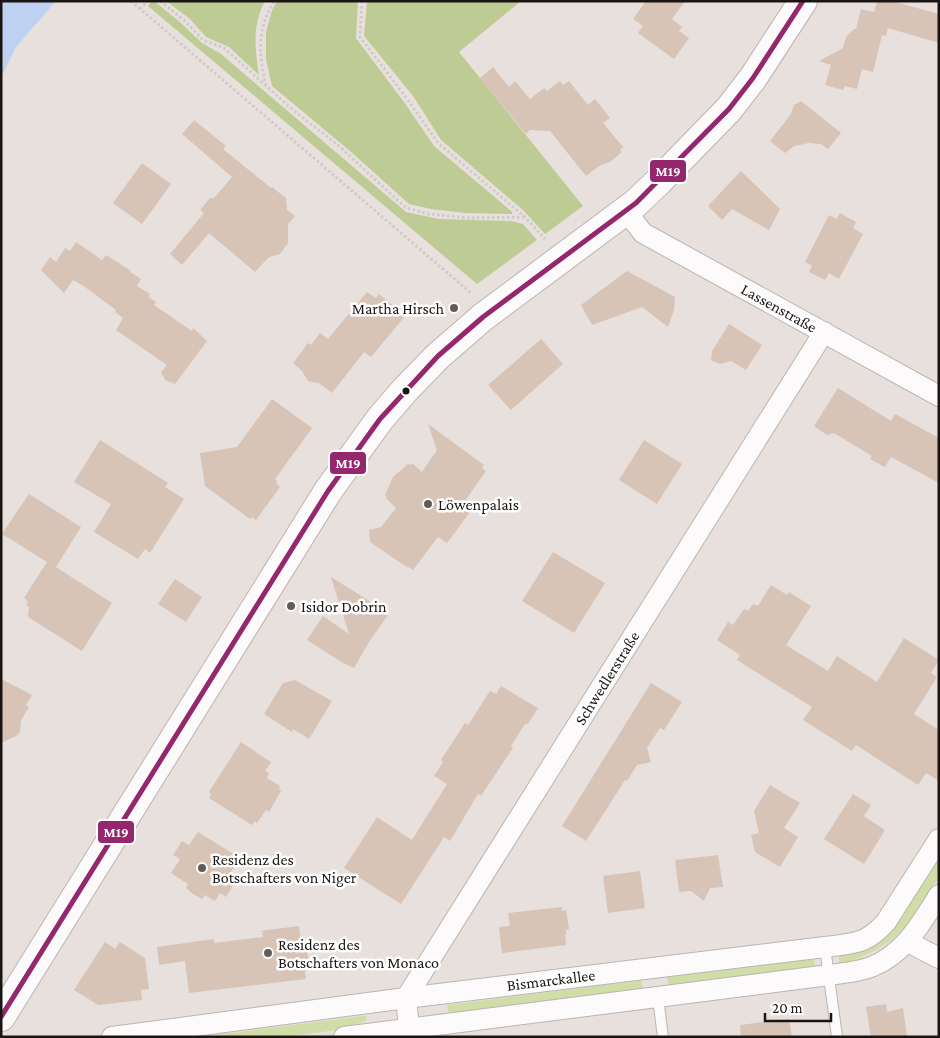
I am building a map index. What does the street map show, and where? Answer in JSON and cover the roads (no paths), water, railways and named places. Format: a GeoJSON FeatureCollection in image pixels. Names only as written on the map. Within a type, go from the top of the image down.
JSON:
{"type":"FeatureCollection","features":[{"type":"Feature","properties":{"kind":"main road"},"geometry":{"type":"LineString","coordinates":[[1,1017],[328,491],[375,426],[431,362],[472,326],[626,211],[658,182],[729,109],[753,78],[803,1]]}},
{"type":"Feature","properties":{"kind":"street","name":"Lassenstraße"},"geometry":{"type":"LineString","coordinates":[[626,211],[643,232],[939,396]]}},
{"type":"Feature","properties":{"kind":"street","name":"Schwedlerstraße"},"geometry":{"type":"LineString","coordinates":[[406,998],[824,332]]}},
{"type":"Feature","properties":{"kind":"street","name":"Bismarckallee"},"geometry":{"type":"LineString","coordinates":[[112,1037],[406,998],[862,942],[878,931],[886,922],[939,839]]}},
{"type":"Feature","properties":{"kind":"street","name":"Bismarckallee"},"geometry":{"type":"LineString","coordinates":[[344,1037],[658,998],[829,975],[870,967],[889,957],[908,942],[939,895]]}},
{"type":"Feature","properties":{"kind":"street"},"geometry":{"type":"LineString","coordinates":[[908,942],[939,958]]}},
{"type":"Feature","properties":{"kind":"street"},"geometry":{"type":"LineString","coordinates":[[406,998],[409,1028]]}},
{"type":"Feature","properties":{"kind":"lane"},"geometry":{"type":"LineString","coordinates":[[825,947],[837,1037]]}},
{"type":"Feature","properties":{"kind":"lane"},"geometry":{"type":"LineString","coordinates":[[658,998],[663,1037]]}},
{"type":"Feature","properties":{"kind":"water"},"geometry":{"type":"Polygon","coordinates":[[[1,1],[56,1],[16,47],[1,78],[1,1]]]}},
{"type":"Feature","properties":{"kind":"place","name":"Martha Hirsch"},"geometry":{"type":"Point","coordinates":[454,308]}},
{"type":"Feature","properties":{"kind":"place","name":"Löwenpalais"},"geometry":{"type":"Point","coordinates":[428,504]}},
{"type":"Feature","properties":{"kind":"place","name":"Isidor Dobrin"},"geometry":{"type":"Point","coordinates":[291,606]}},
{"type":"Feature","properties":{"kind":"place","name":"Residenz des Botschafters von Niger"},"geometry":{"type":"Point","coordinates":[202,868]}},
{"type":"Feature","properties":{"kind":"place","name":"Residenz des Botschafters von Monaco"},"geometry":{"type":"Point","coordinates":[268,953]}}]}
